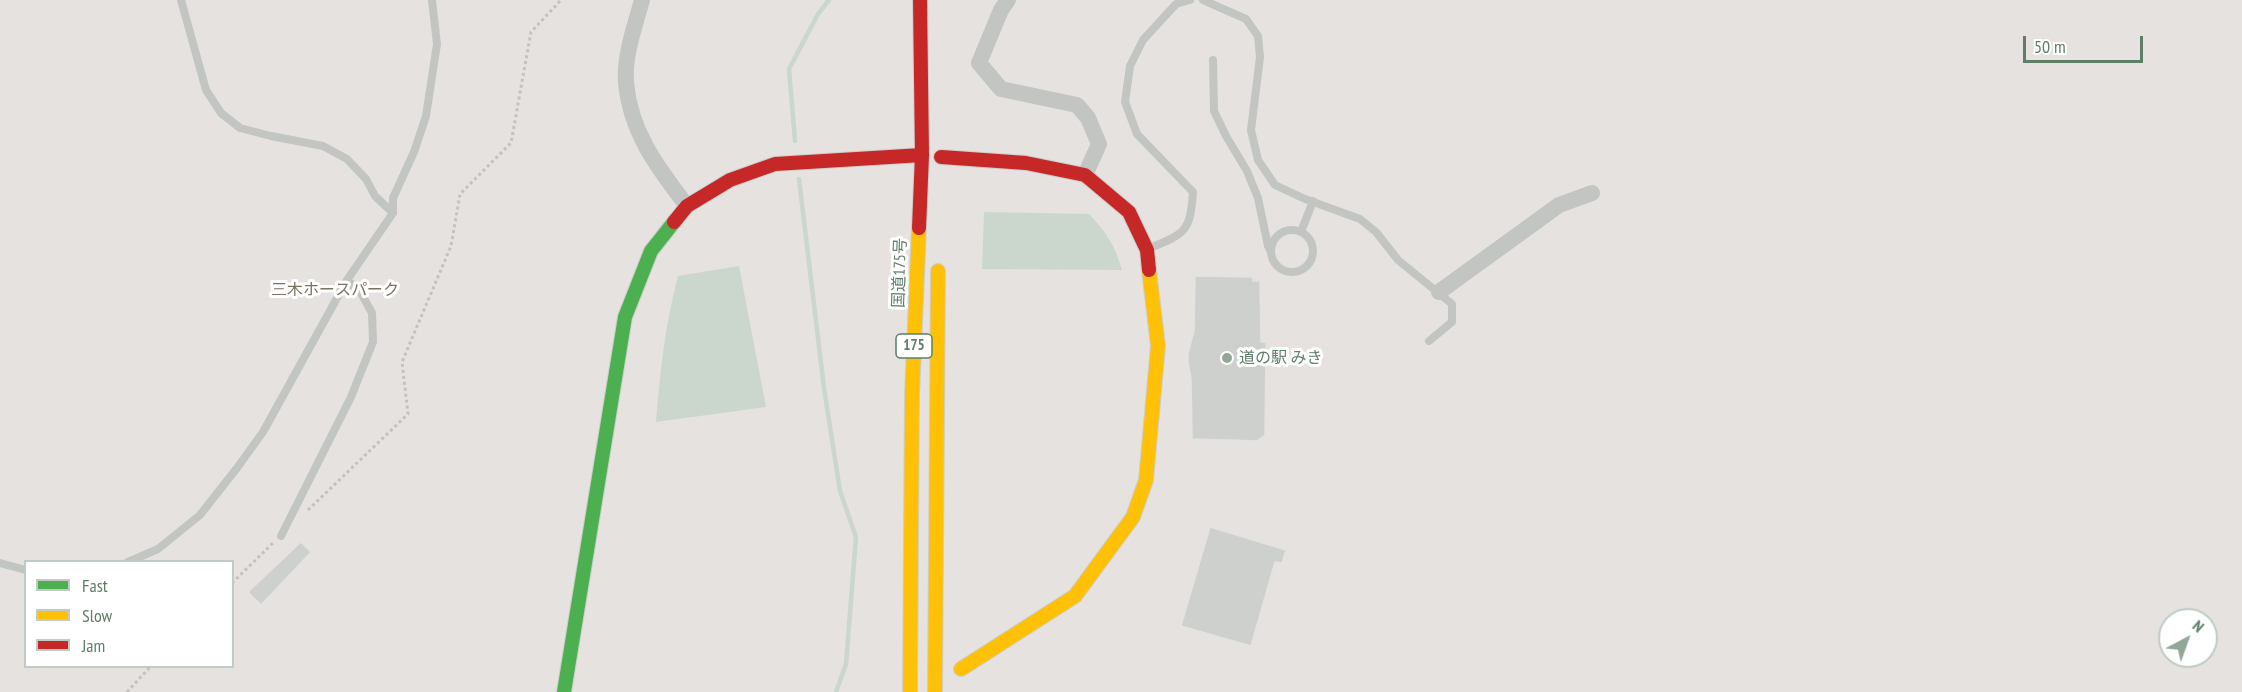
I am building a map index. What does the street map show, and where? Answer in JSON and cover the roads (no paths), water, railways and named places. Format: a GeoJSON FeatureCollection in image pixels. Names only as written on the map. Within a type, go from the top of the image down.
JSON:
{"type":"FeatureCollection","features":[{"type":"Feature","properties":{"kind":"main road","name":"国道175号"},"geometry":{"type":"LineString","coordinates":[[910,692],[912,394],[922,155],[920,0]]}},
{"type":"Feature","properties":{"kind":"main road"},"geometry":{"type":"LineString","coordinates":[[564,692],[625,317],[651,251],[687,206],[730,180],[775,164],[922,155]]}},
{"type":"Feature","properties":{"kind":"main road"},"geometry":{"type":"LineString","coordinates":[[940,157],[1026,163],[1085,176],[1129,212],[1147,250],[1158,346],[1146,480],[1133,517],[1076,597],[962,669]]}},
{"type":"Feature","properties":{"kind":"main road","name":"175"},"geometry":{"type":"LineString","coordinates":[[935,692],[938,262]]}},
{"type":"Feature","properties":{"kind":"street"},"geometry":{"type":"LineString","coordinates":[[642,0],[629,50],[626,81],[632,116],[651,157],[687,206]]}},
{"type":"Feature","properties":{"kind":"street"},"geometry":{"type":"LineString","coordinates":[[1008,0],[1001,10],[979,63],[1001,89],[1077,105],[1088,118],[1099,144],[1085,176]]}},
{"type":"Feature","properties":{"kind":"street"},"geometry":{"type":"LineString","coordinates":[[1438,292],[1559,205],[1592,192]]}},
{"type":"Feature","properties":{"kind":"lane"},"geometry":{"type":"LineString","coordinates":[[181,0],[206,90],[221,113],[240,128],[323,146],[347,159],[366,179],[375,196],[393,213]]}},
{"type":"Feature","properties":{"kind":"lane"},"geometry":{"type":"LineString","coordinates":[[130,560],[158,549],[200,515],[237,468],[263,432],[347,280],[393,213],[393,198],[414,152],[426,116],[437,44],[432,0]]}},
{"type":"Feature","properties":{"kind":"lane"},"geometry":{"type":"LineString","coordinates":[[1147,250],[1177,237],[1191,220],[1192,192],[1137,134],[1125,102],[1130,66],[1143,40],[1176,4],[1190,0]]}},
{"type":"Feature","properties":{"kind":"lane"},"geometry":{"type":"LineString","coordinates":[[1203,0],[1246,19],[1258,36],[1260,57],[1251,130],[1258,160],[1275,185],[1360,219],[1376,232],[1398,260],[1452,304],[1452,322],[1429,340]]}},
{"type":"Feature","properties":{"kind":"lane"},"geometry":{"type":"LineString","coordinates":[[1213,60],[1214,111],[1247,171],[1258,198],[1268,246],[1277,265],[1290,272],[1302,269],[1308,265],[1313,253],[1310,240],[1301,232],[1294,230],[1280,234],[1275,239],[1271,252]]}},
{"type":"Feature","properties":{"kind":"lane"},"geometry":{"type":"LineString","coordinates":[[1301,232],[1312,201]]}},
{"type":"Feature","properties":{"kind":"lane"},"geometry":{"type":"LineString","coordinates":[[281,536],[351,397],[372,342],[372,313],[361,293],[347,280]]}},
{"type":"Feature","properties":{"kind":"lane"},"geometry":{"type":"LineString","coordinates":[[0,563],[24,569]]}},
{"type":"Feature","properties":{"kind":"waterway"},"geometry":{"type":"LineString","coordinates":[[795,141],[789,69],[818,14],[829,0]]}},
{"type":"Feature","properties":{"kind":"waterway"},"geometry":{"type":"LineString","coordinates":[[799,179],[824,388],[840,491],[856,537],[846,664],[836,692]]}},
{"type":"Feature","properties":{"kind":"place","name":"道の駅 みき"},"geometry":{"type":"Point","coordinates":[1227,358]}},
{"type":"Feature","properties":{"kind":"park label","name":"三木ホースパーク"},"geometry":{"type":"Point","coordinates":[335,290]}}]}
